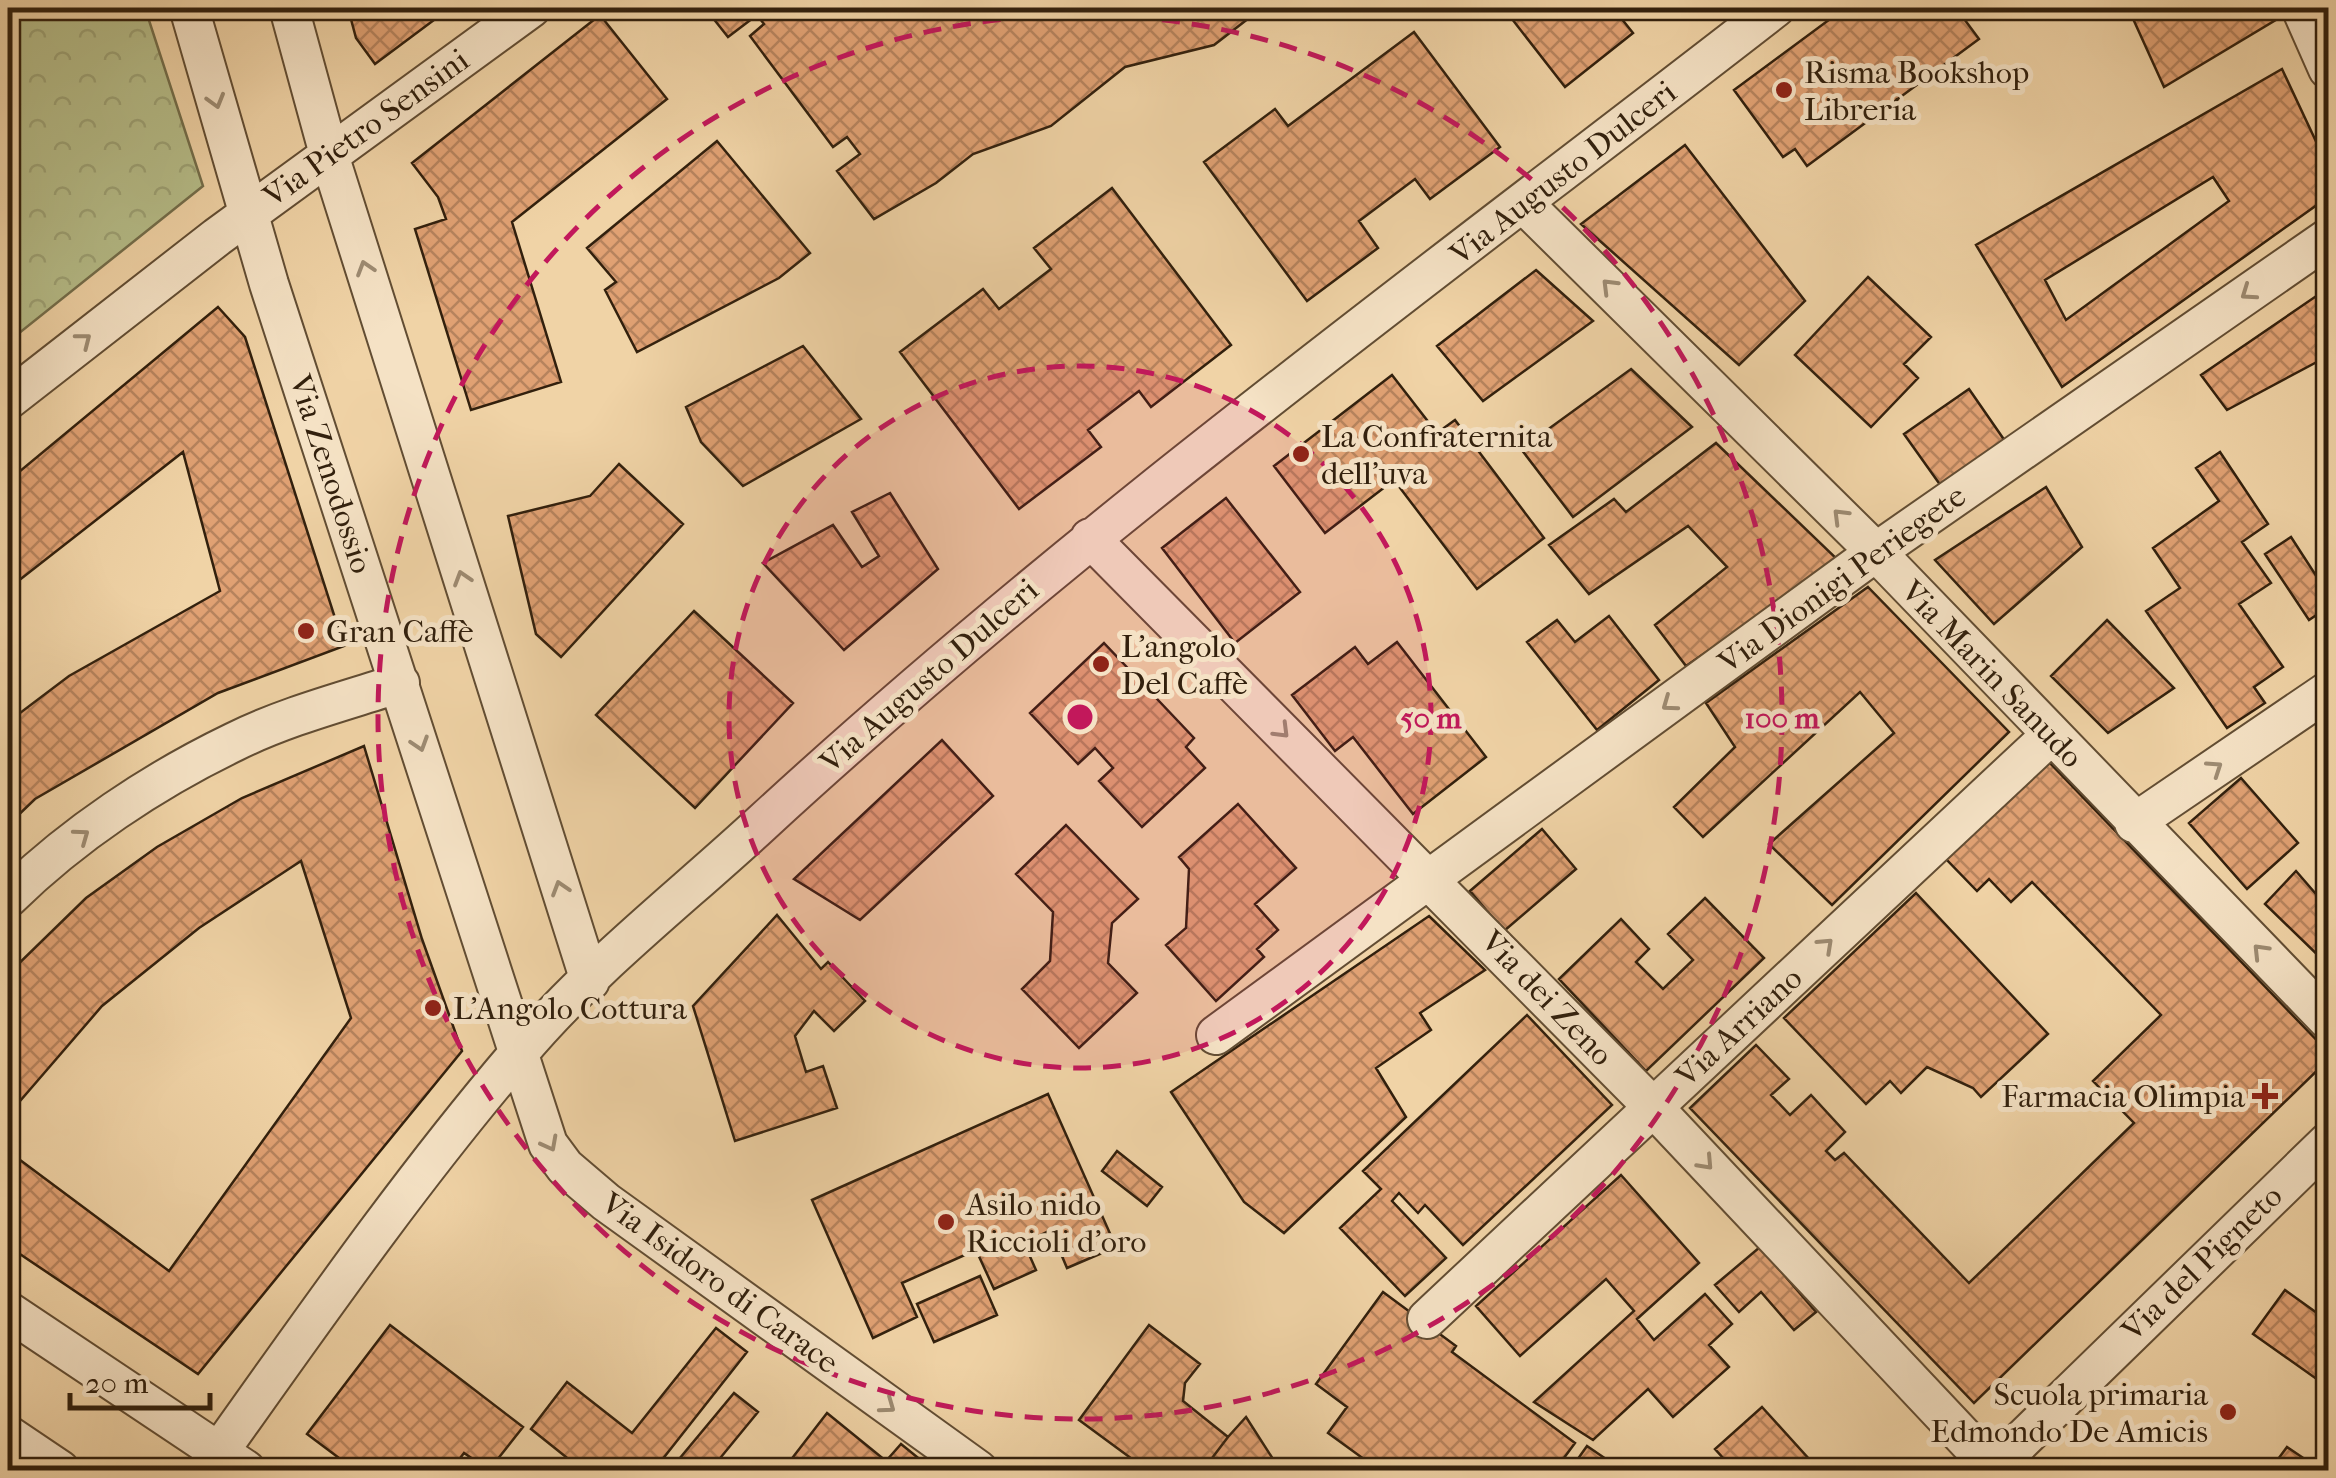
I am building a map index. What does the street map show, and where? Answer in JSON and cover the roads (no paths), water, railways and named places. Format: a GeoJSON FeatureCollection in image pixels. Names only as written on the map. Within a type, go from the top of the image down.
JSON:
{"type":"FeatureCollection","features":[{"type":"Feature","properties":{"kind":"street","name":"Via Zenodossio"},"geometry":{"type":"LineString","coordinates":[[189,8],[249,213],[519,1052]]}},
{"type":"Feature","properties":{"kind":"street"},"geometry":{"type":"LineString","coordinates":[[289,8],[330,158],[590,981]]}},
{"type":"Feature","properties":{"kind":"street","name":"Via Pietro Sensini"},"geometry":{"type":"LineString","coordinates":[[8,400],[249,213],[330,158],[531,8]]}},
{"type":"Feature","properties":{"kind":"street","name":"Via Augusto Dulceri"},"geometry":{"type":"LineString","coordinates":[[224,1464],[348,1273],[519,1052],[590,981],[853,739],[1090,538],[1775,8]]}},
{"type":"Feature","properties":{"kind":"street"},"geometry":{"type":"LineString","coordinates":[[2301,8],[2328,69]]}},
{"type":"Feature","properties":{"kind":"street","name":"Via Marin Sanudo"},"geometry":{"type":"LineString","coordinates":[[1524,204],[1876,552],[2328,1020]]}},
{"type":"Feature","properties":{"kind":"street","name":"Via Dionigi Periegete"},"geometry":{"type":"LineString","coordinates":[[1216,1035],[1876,552],[2328,238]]}},
{"type":"Feature","properties":{"kind":"street","name":"Via dei Zeno"},"geometry":{"type":"LineString","coordinates":[[1090,538],[1653,1107],[1992,1469]]}},
{"type":"Feature","properties":{"kind":"street"},"geometry":{"type":"LineString","coordinates":[[8,898],[82,836],[190,765],[285,720],[400,683]]}},
{"type":"Feature","properties":{"kind":"street"},"geometry":{"type":"LineString","coordinates":[[2134,823],[2328,692]]}},
{"type":"Feature","properties":{"kind":"street","name":"Via Arriano"},"geometry":{"type":"LineString","coordinates":[[1427,1319],[2051,736]]}},
{"type":"Feature","properties":{"kind":"street","name":"Via Isidoro di Carace"},"geometry":{"type":"LineString","coordinates":[[519,1052],[548,1144],[565,1167],[978,1470]]}},
{"type":"Feature","properties":{"kind":"street","name":"Via del Pigneto"},"geometry":{"type":"LineString","coordinates":[[1992,1469],[2328,1142]]}},
{"type":"Feature","properties":{"kind":"street"},"geometry":{"type":"LineString","coordinates":[[8,1312],[224,1464]]}},
{"type":"Feature","properties":{"kind":"street"},"geometry":{"type":"LineString","coordinates":[[8,1435],[60,1470]]}},
{"type":"Feature","properties":{"kind":"place","name":"Risma Bookshop Libreria"},"geometry":{"type":"Point","coordinates":[1784,90]}},
{"type":"Feature","properties":{"kind":"place","name":"La Confraternita dell'uva"},"geometry":{"type":"Point","coordinates":[1301,454]}},
{"type":"Feature","properties":{"kind":"place","name":"Gran Caffè"},"geometry":{"type":"Point","coordinates":[306,631]}},
{"type":"Feature","properties":{"kind":"place","name":"L'angolo Del Caffè"},"geometry":{"type":"Point","coordinates":[1101,664]}},
{"type":"Feature","properties":{"kind":"place","name":"L'Angolo Cottura"},"geometry":{"type":"Point","coordinates":[433,1008]}},
{"type":"Feature","properties":{"kind":"place","name":"Farmacia Olimpia"},"geometry":{"type":"Point","coordinates":[2265,1096]}},
{"type":"Feature","properties":{"kind":"place","name":"Asilo nido Riccioli d'oro"},"geometry":{"type":"Point","coordinates":[946,1222]}},
{"type":"Feature","properties":{"kind":"place","name":"Scuola primaria Edmondo De Amicis"},"geometry":{"type":"Point","coordinates":[2228,1412]}}]}
